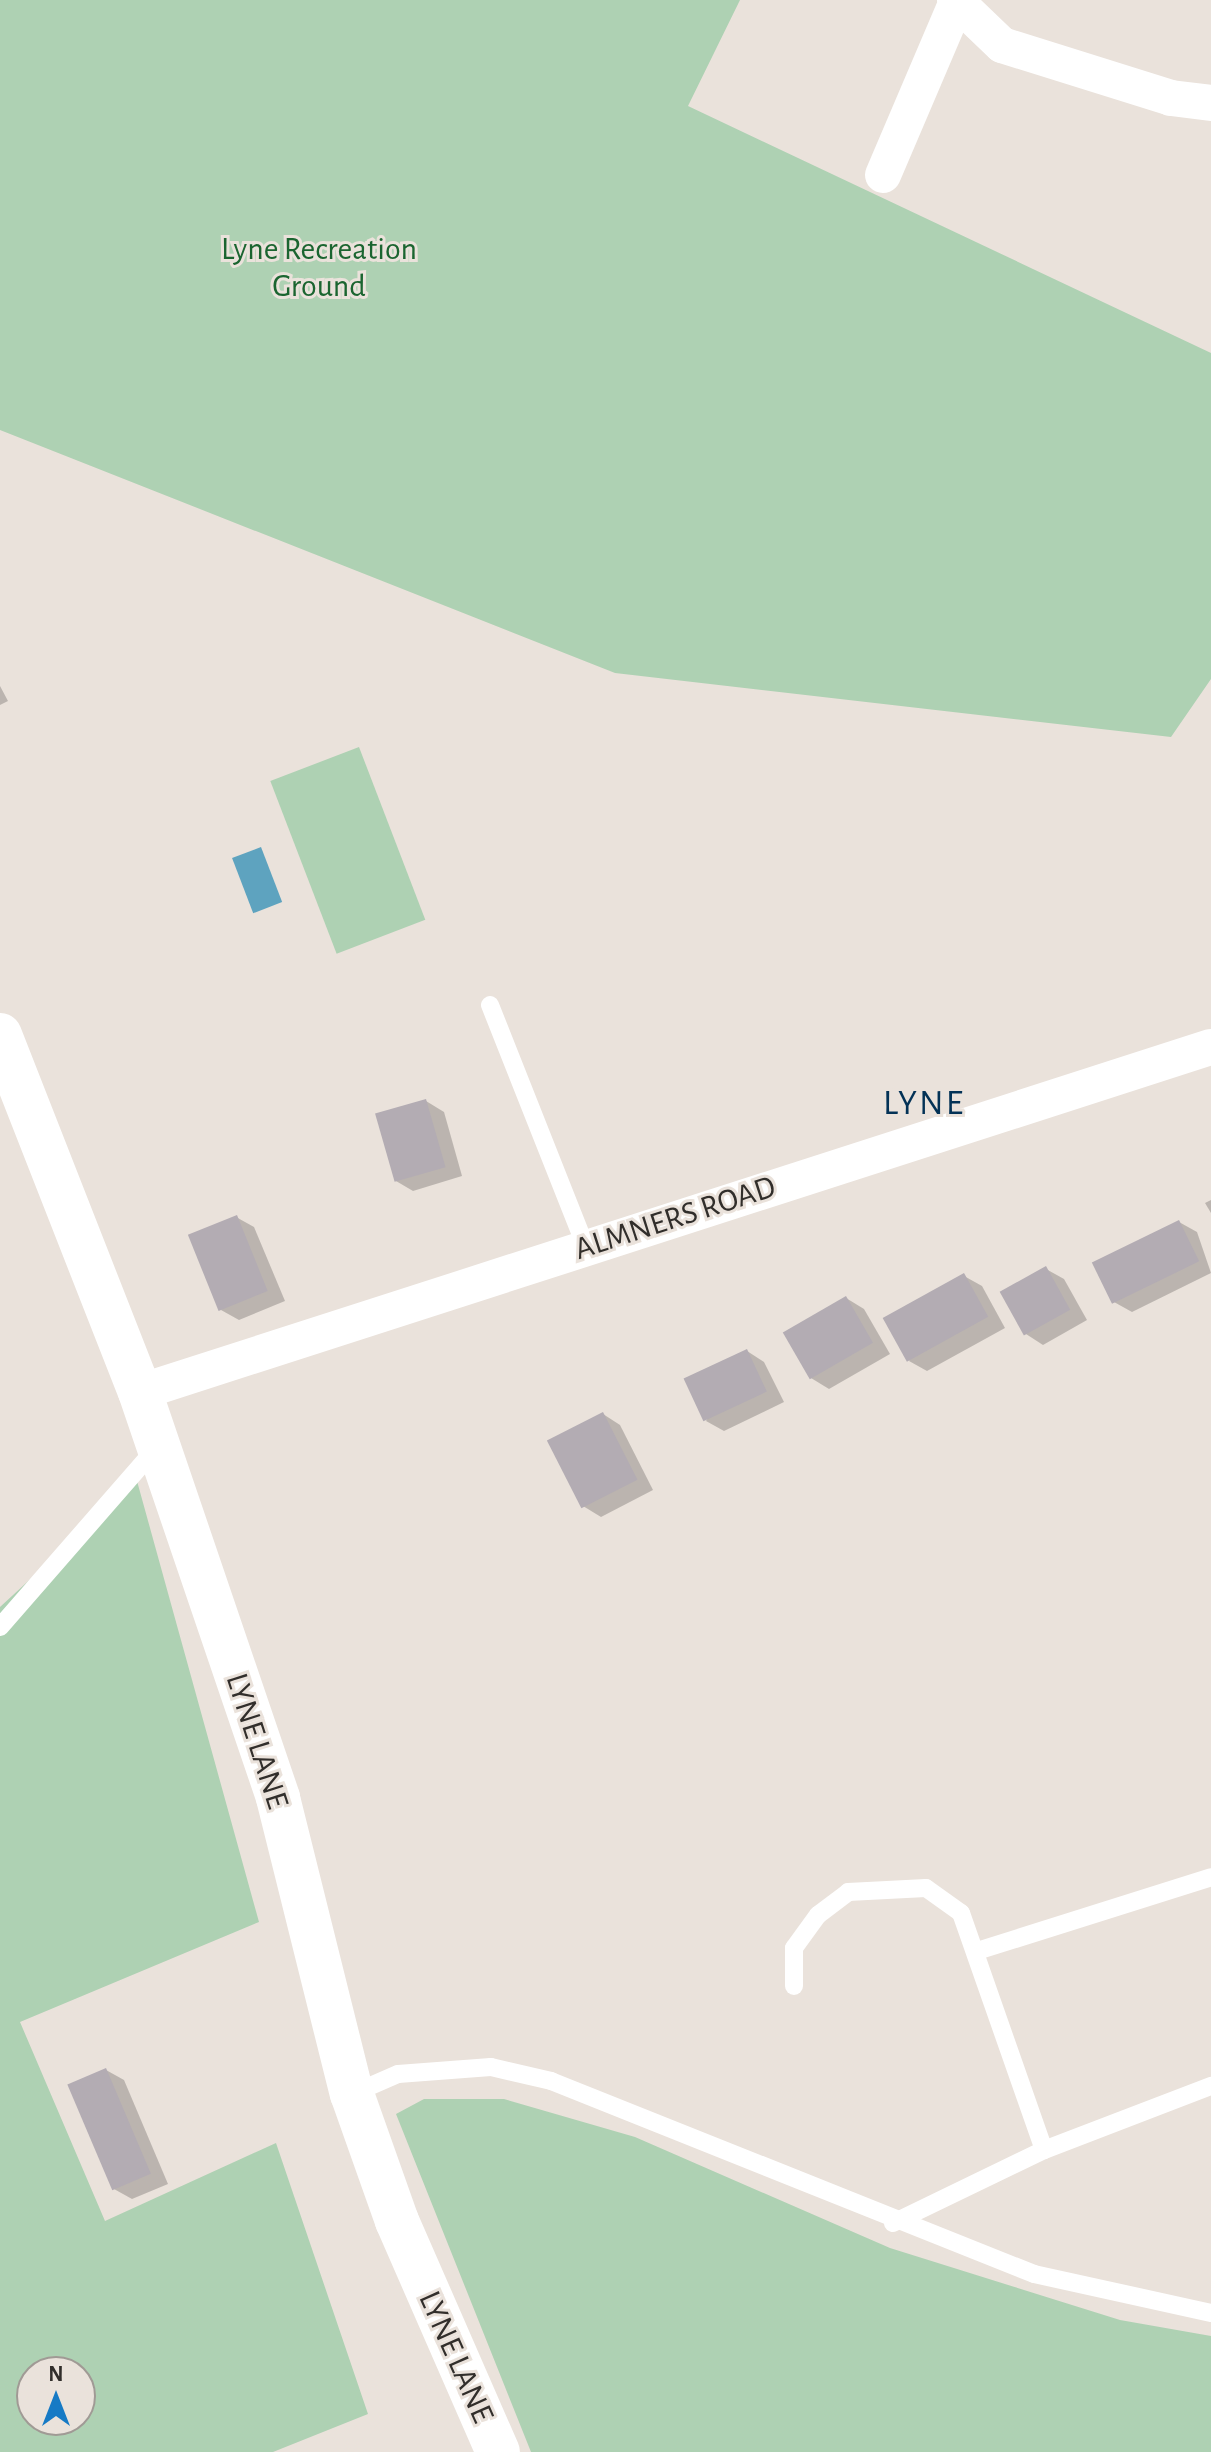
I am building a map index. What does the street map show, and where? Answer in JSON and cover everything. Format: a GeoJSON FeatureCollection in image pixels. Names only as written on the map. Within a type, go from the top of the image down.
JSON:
{"type":"FeatureCollection","features":[{"type":"Feature","properties":{"kind":"street"},"geometry":{"type":"LineString","coordinates":[[883,175],[955,2],[1002,45],[1171,98],[1211,103]]}},
{"type":"Feature","properties":{"kind":"street","name":"LYNE LANE"},"geometry":{"type":"LineString","coordinates":[[0,1035],[140,1392],[278,1798],[352,2094],[397,2221],[498,2452]]}},
{"type":"Feature","properties":{"kind":"street","name":"ALMNERS ROAD"},"geometry":{"type":"LineString","coordinates":[[140,1392],[1211,1047]]}},
{"type":"Feature","properties":{"kind":"lane"},"geometry":{"type":"LineString","coordinates":[[490,1005],[586,1247]]}},
{"type":"Feature","properties":{"kind":"lane"},"geometry":{"type":"LineString","coordinates":[[0,1627],[158,1445]]}},
{"type":"Feature","properties":{"kind":"lane"},"geometry":{"type":"LineString","coordinates":[[977,1951],[1211,1877]]}},
{"type":"Feature","properties":{"kind":"lane"},"geometry":{"type":"LineString","coordinates":[[794,1986],[794,1948],[818,1915],[848,1892],[926,1888],[961,1913],[977,1951],[1044,2150]]}},
{"type":"Feature","properties":{"kind":"lane"},"geometry":{"type":"LineString","coordinates":[[352,2094],[398,2074],[476,2068],[551,2081],[649,2115],[893,2223],[1034,2274],[1211,2313]]}},
{"type":"Feature","properties":{"kind":"lane"},"geometry":{"type":"LineString","coordinates":[[893,2223],[1044,2150],[1211,2086]]}},
{"type":"Feature","properties":{"kind":"green space","name":"Lyne Recreation Ground"},"geometry":{"type":"Polygon","coordinates":[[[0,0],[740,0],[688,106],[1211,353],[1211,679],[1171,737],[615,673],[0,430],[0,0]]]}},
{"type":"Feature","properties":{"kind":"green space"},"geometry":{"type":"Polygon","coordinates":[[[359,747],[425,920],[337,954],[270,781],[359,747]]]}},
{"type":"Feature","properties":{"kind":"green space"},"geometry":{"type":"Polygon","coordinates":[[[137,1481],[259,1922],[20,2022],[105,2221],[276,2143],[368,2414],[273,2452],[0,2452],[0,1607],[137,1481]]]}},
{"type":"Feature","properties":{"kind":"green space"},"geometry":{"type":"Polygon","coordinates":[[[424,2099],[504,2099],[635,2137],[890,2248],[1120,2320],[1211,2336],[1211,2452],[531,2452],[396,2114],[424,2099]]]}},
{"type":"Feature","properties":{"kind":"water"},"geometry":{"type":"Polygon","coordinates":[[[261,847],[282,902],[253,913],[232,858],[261,847]]]}},
{"type":"Feature","properties":{"kind":"building"},"geometry":{"type":"Polygon","coordinates":[[[426,1099],[446,1167],[395,1182],[375,1114],[426,1099]]]}},
{"type":"Feature","properties":{"kind":"building"},"geometry":{"type":"Polygon","coordinates":[[[237,1215],[268,1291],[219,1311],[188,1235],[237,1215]]]}},
{"type":"Feature","properties":{"kind":"building"},"geometry":{"type":"Polygon","coordinates":[[[1179,1220],[1199,1261],[1112,1304],[1092,1263],[1179,1220]]]}},
{"type":"Feature","properties":{"kind":"building"},"geometry":{"type":"Polygon","coordinates":[[[1046,1266],[1070,1310],[1024,1335],[1000,1292],[1046,1266]]]}},
{"type":"Feature","properties":{"kind":"building"},"geometry":{"type":"Polygon","coordinates":[[[964,1273],[988,1317],[907,1362],[883,1318],[964,1273]]]}},
{"type":"Feature","properties":{"kind":"building"},"geometry":{"type":"Polygon","coordinates":[[[846,1296],[873,1343],[810,1379],[783,1332],[846,1296]]]}},
{"type":"Feature","properties":{"kind":"building"},"geometry":{"type":"Polygon","coordinates":[[[747,1349],[767,1392],[703,1421],[684,1379],[747,1349]]]}},
{"type":"Feature","properties":{"kind":"building"},"geometry":{"type":"Polygon","coordinates":[[[603,1412],[638,1480],[581,1508],[547,1441],[603,1412]]]}},
{"type":"Feature","properties":{"kind":"building"},"geometry":{"type":"Polygon","coordinates":[[[106,2068],[151,2174],[112,2190],[67,2084],[106,2068]]]}},
{"type":"Feature","properties":{"kind":"district","name":"LYNE"},"geometry":{"type":"Point","coordinates":[924,1104]}}]}
